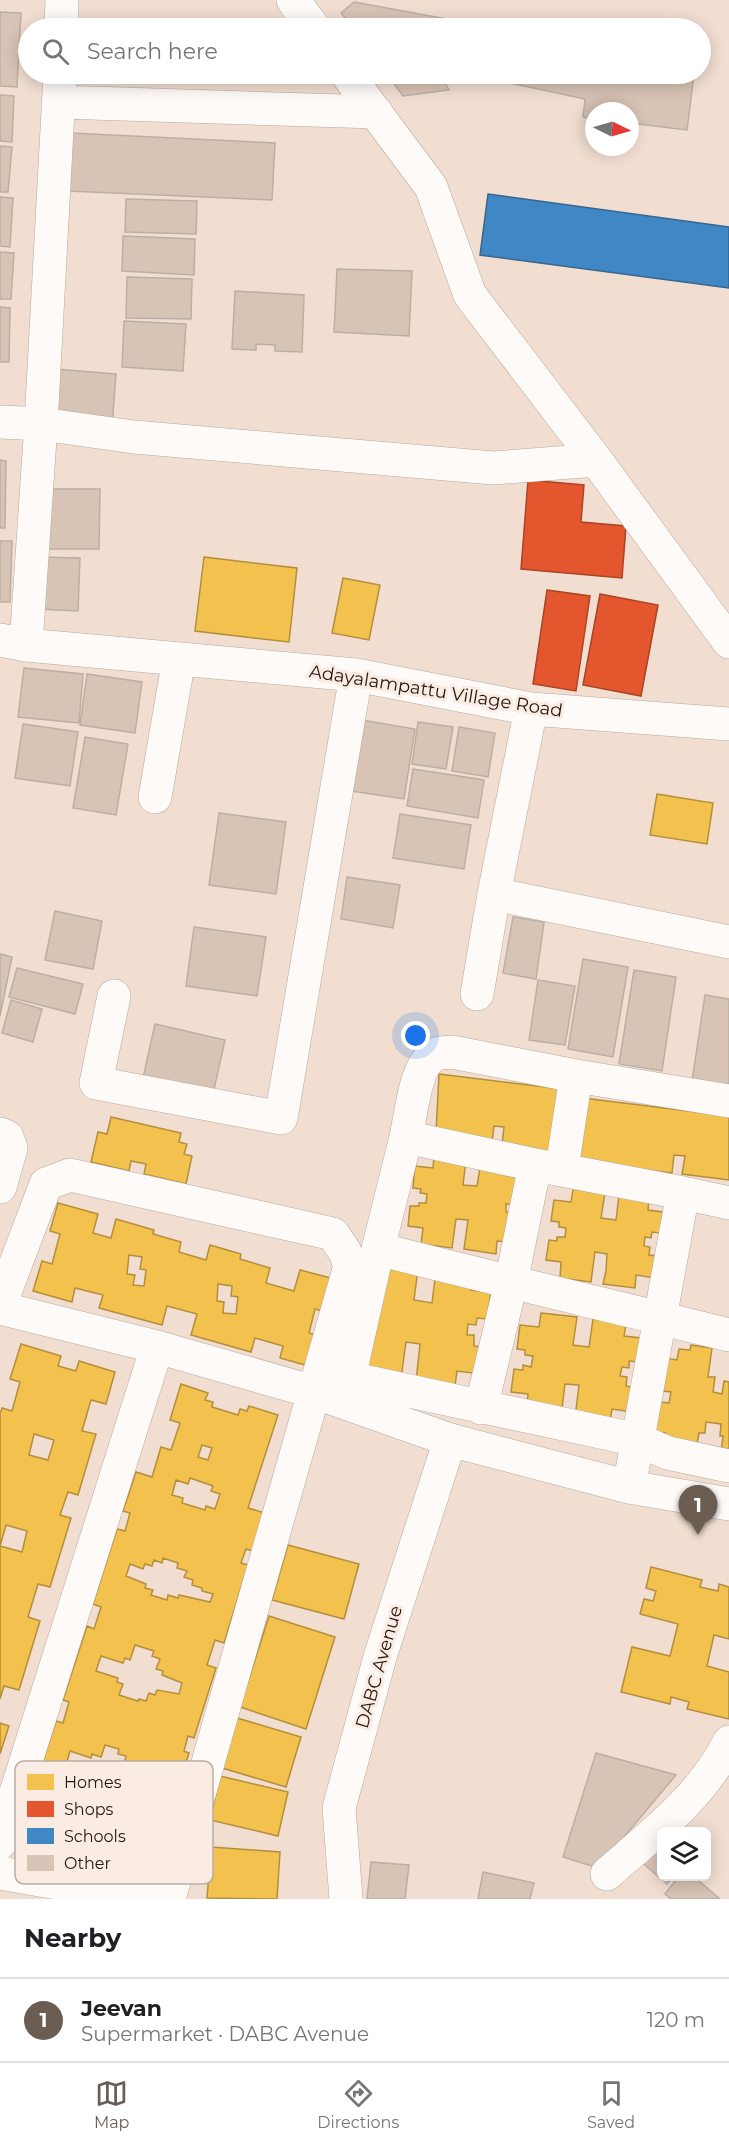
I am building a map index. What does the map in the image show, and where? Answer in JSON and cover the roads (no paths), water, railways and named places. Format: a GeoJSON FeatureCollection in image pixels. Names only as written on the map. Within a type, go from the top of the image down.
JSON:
{"type":"FeatureCollection","features":[{"type":"Feature","properties":{"kind":"street"},"geometry":{"type":"LineString","coordinates":[[61,18],[62,0]]}},
{"type":"Feature","properties":{"kind":"street"},"geometry":{"type":"LineString","coordinates":[[293,0],[306,18]]}},
{"type":"Feature","properties":{"kind":"street"},"geometry":{"type":"LineString","coordinates":[[355,84],[431,187],[470,295],[596,460],[729,642]]}},
{"type":"Feature","properties":{"kind":"street"},"geometry":{"type":"LineString","coordinates":[[13,642],[41,424],[59,88],[376,112]]}},
{"type":"Feature","properties":{"kind":"street"},"geometry":{"type":"LineString","coordinates":[[0,422],[41,424],[134,437],[493,468],[596,460]]}},
{"type":"Feature","properties":{"kind":"street","name":"Adayalampattu Village Road"},"geometry":{"type":"LineString","coordinates":[[13,642],[356,675],[531,709],[729,724]]}},
{"type":"Feature","properties":{"kind":"street"},"geometry":{"type":"LineString","coordinates":[[155,797],[179,658]]}},
{"type":"Feature","properties":{"kind":"street"},"geometry":{"type":"LineString","coordinates":[[114,996],[96,1083],[281,1118],[356,675]]}},
{"type":"Feature","properties":{"kind":"street"},"geometry":{"type":"LineString","coordinates":[[477,994],[494,894],[531,709]]}},
{"type":"Feature","properties":{"kind":"street"},"geometry":{"type":"LineString","coordinates":[[494,894],[729,942]]}},
{"type":"Feature","properties":{"kind":"street"},"geometry":{"type":"LineString","coordinates":[[729,1101],[576,1076],[452,1052],[437,1054],[426,1061],[419,1075],[349,1378],[638,1440],[668,1453],[729,1466]]}},
{"type":"Feature","properties":{"kind":"street"},"geometry":{"type":"LineString","coordinates":[[481,1408],[511,1282],[576,1076]]}},
{"type":"Feature","properties":{"kind":"street"},"geometry":{"type":"LineString","coordinates":[[0,1134],[7,1137],[11,1148],[0,1187]]}},
{"type":"Feature","properties":{"kind":"street"},"geometry":{"type":"LineString","coordinates":[[406,1137],[729,1203]]}},
{"type":"Feature","properties":{"kind":"street"},"geometry":{"type":"LineString","coordinates":[[208,1761],[314,1392],[350,1266],[345,1252],[333,1234],[70,1175],[46,1184],[0,1307],[157,1347],[314,1392],[450,1440],[629,1487],[729,1504]]}},
{"type":"Feature","properties":{"kind":"street"},"geometry":{"type":"LineString","coordinates":[[629,1487],[683,1193]]}},
{"type":"Feature","properties":{"kind":"street"},"geometry":{"type":"LineString","coordinates":[[378,1249],[729,1335]]}},
{"type":"Feature","properties":{"kind":"street"},"geometry":{"type":"LineString","coordinates":[[26,1761],[157,1347]]}},
{"type":"Feature","properties":{"kind":"street","name":"DABC Avenue"},"geometry":{"type":"LineString","coordinates":[[346,1899],[339,1808],[380,1657],[450,1440]]}},
{"type":"Feature","properties":{"kind":"street"},"geometry":{"type":"LineString","coordinates":[[607,1874],[678,1812],[721,1760],[729,1742]]}},
{"type":"Feature","properties":{"kind":"street"},"geometry":{"type":"LineString","coordinates":[[0,1843],[15,1796]]}},
{"type":"Feature","properties":{"kind":"street"},"geometry":{"type":"LineString","coordinates":[[0,1873],[15,1876]]}},
{"type":"Feature","properties":{"kind":"street"},"geometry":{"type":"LineString","coordinates":[[63,1884],[149,1899]]}},
{"type":"Feature","properties":{"kind":"street"},"geometry":{"type":"LineString","coordinates":[[169,1899],[173,1884]]}},
{"type":"Feature","properties":{"kind":"place","name":"Jeevan"},"geometry":{"type":"Point","coordinates":[698,1535]}}]}
